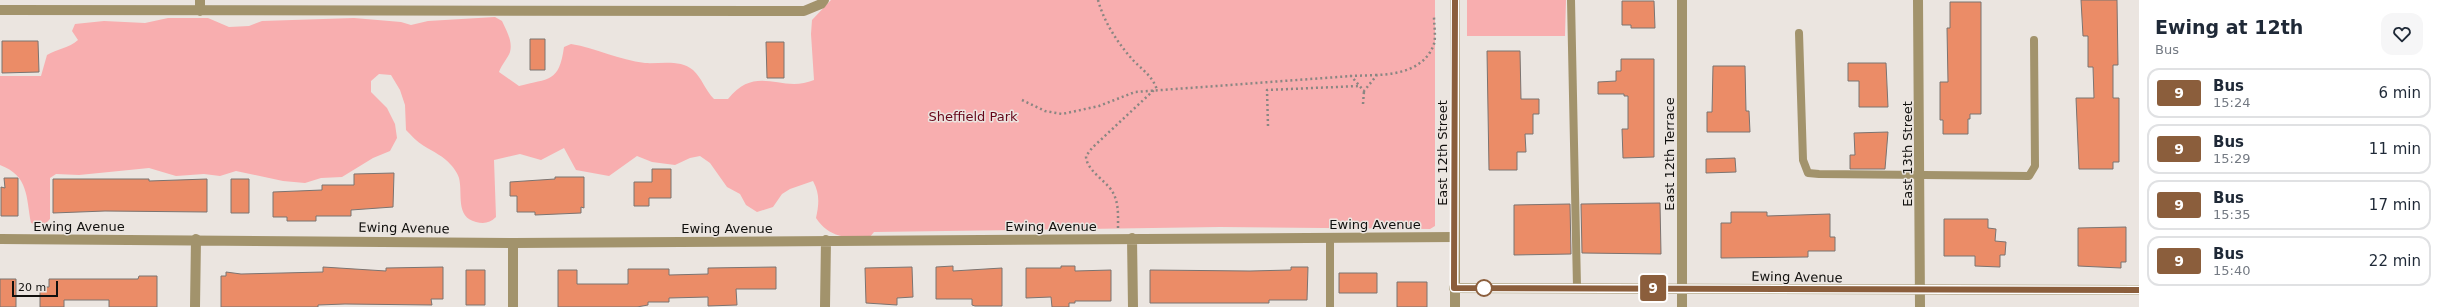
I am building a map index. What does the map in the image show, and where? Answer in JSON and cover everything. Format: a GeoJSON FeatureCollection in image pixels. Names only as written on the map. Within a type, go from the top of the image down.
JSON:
{"type":"FeatureCollection","features":[{"type":"Feature","properties":{"kind":"street"},"geometry":{"type":"LineString","coordinates":[[200,0],[200,11]]}},
{"type":"Feature","properties":{"kind":"street","name":"East 12th Street"},"geometry":{"type":"LineString","coordinates":[[1455,0],[1455,307]]}},
{"type":"Feature","properties":{"kind":"street","name":"East 12th Terrace"},"geometry":{"type":"LineString","coordinates":[[1682,0],[1682,307]]}},
{"type":"Feature","properties":{"kind":"street","name":"East 13th Street"},"geometry":{"type":"LineString","coordinates":[[1918,0],[1920,307]]}},
{"type":"Feature","properties":{"kind":"street"},"geometry":{"type":"LineString","coordinates":[[0,10],[200,11],[501,5],[804,11],[822,2]]}},
{"type":"Feature","properties":{"kind":"street","name":"Ewing Avenue"},"geometry":{"type":"LineString","coordinates":[[0,238],[513,242],[1455,237]]}},
{"type":"Feature","properties":{"kind":"street"},"geometry":{"type":"LineString","coordinates":[[1132,238],[1133,307]]}},
{"type":"Feature","properties":{"kind":"street"},"geometry":{"type":"LineString","coordinates":[[195,307],[196,239]]}},
{"type":"Feature","properties":{"kind":"street"},"geometry":{"type":"LineString","coordinates":[[825,307],[826,240]]}},
{"type":"Feature","properties":{"kind":"street"},"geometry":{"type":"LineString","coordinates":[[513,242],[513,307]]}},
{"type":"Feature","properties":{"kind":"street","name":"Ewing Avenue"},"geometry":{"type":"LineString","coordinates":[[1454,288],[1577,287],[1920,291],[2139,290]]}},
{"type":"Feature","properties":{"kind":"lane"},"geometry":{"type":"LineString","coordinates":[[1570,0],[1577,287]]}},
{"type":"Feature","properties":{"kind":"lane"},"geometry":{"type":"LineString","coordinates":[[1799,33],[1801,146],[1804,168],[1808,173],[1819,174],[2029,176],[2034,172],[2036,166],[2034,40]]}},
{"type":"Feature","properties":{"kind":"lane"},"geometry":{"type":"LineString","coordinates":[[1330,237],[1330,307]]}},
{"type":"Feature","properties":{"kind":"path"},"geometry":{"type":"LineString","coordinates":[[1098,0],[1105,22],[1131,58],[1153,80],[1155,90]]}},
{"type":"Feature","properties":{"kind":"path"},"geometry":{"type":"LineString","coordinates":[[1022,100],[1045,111],[1062,114],[1099,106],[1123,95],[1155,90],[1401,73],[1413,67],[1425,58],[1434,44],[1434,16]]}},
{"type":"Feature","properties":{"kind":"path"},"geometry":{"type":"LineString","coordinates":[[1363,104],[1364,91],[1377,75]]}},
{"type":"Feature","properties":{"kind":"path"},"geometry":{"type":"LineString","coordinates":[[1352,76],[1364,91]]}},
{"type":"Feature","properties":{"kind":"path"},"geometry":{"type":"LineString","coordinates":[[1268,126],[1267,90],[1360,86]]}},
{"type":"Feature","properties":{"kind":"path"},"geometry":{"type":"LineString","coordinates":[[1118,230],[1118,211],[1115,197],[1109,187],[1088,164],[1086,156],[1092,148],[1155,90]]}},
{"type":"Feature","properties":{"kind":"green space","name":"Sheffield Park"},"geometry":{"type":"Polygon","coordinates":[[[831,0],[1435,0],[1435,226],[1430,229],[1220,227],[874,232],[869,238],[853,238],[839,236],[827,230],[816,218],[818,199],[817,190],[813,181],[790,189],[782,194],[773,207],[757,212],[746,205],[740,194],[727,187],[710,163],[700,156],[690,158],[675,165],[652,162],[637,156],[609,176],[576,170],[564,148],[541,160],[520,154],[494,160],[496,217],[489,222],[479,223],[469,219],[462,210],[459,178],[455,169],[445,159],[419,143],[406,130],[405,105],[400,90],[391,75],[379,74],[371,81],[371,92],[387,108],[395,124],[397,138],[390,151],[373,158],[342,177],[321,178],[305,183],[283,181],[236,171],[220,176],[204,174],[176,176],[149,168],[79,175],[56,174],[50,178],[50,219],[43,226],[31,223],[27,196],[21,181],[16,175],[0,165],[0,76],[41,76],[47,55],[71,45],[78,40],[72,31],[75,24],[104,21],[145,23],[168,18],[208,18],[229,27],[249,26],[262,21],[354,18],[401,22],[411,25],[428,21],[495,17],[502,21],[511,44],[510,52],[499,72],[519,86],[545,80],[551,77],[559,67],[564,47],[571,44],[645,63],[682,64],[696,73],[714,99],[728,99],[739,88],[749,83],[770,81],[791,84],[814,80],[811,34],[812,20],[831,0]]]}},
{"type":"Feature","properties":{"kind":"green space"},"geometry":{"type":"Polygon","coordinates":[[[1467,0],[1566,0],[1565,36],[1467,36],[1467,0]]]}},
{"type":"Feature","properties":{"kind":"building"},"geometry":{"type":"Polygon","coordinates":[[[2081,0],[2117,0],[2118,65],[2113,65],[2113,98],[2119,98],[2119,162],[2113,162],[2113,169],[2079,169],[2076,98],[2094,98],[2093,67],[2088,67],[2088,36],[2083,36],[2081,0]]]}},
{"type":"Feature","properties":{"kind":"building"},"geometry":{"type":"Polygon","coordinates":[[[1622,1],[1654,1],[1655,28],[1631,28],[1631,25],[1622,25],[1622,1]]]}},
{"type":"Feature","properties":{"kind":"building"},"geometry":{"type":"Polygon","coordinates":[[[1950,2],[1981,2],[1981,114],[1970,114],[1970,119],[1968,119],[1968,134],[1943,134],[1943,120],[1940,120],[1940,82],[1948,82],[1947,28],[1950,28],[1950,2]]]}},
{"type":"Feature","properties":{"kind":"building"},"geometry":{"type":"Polygon","coordinates":[[[530,39],[545,39],[545,70],[530,70],[530,39]]]}},
{"type":"Feature","properties":{"kind":"building"},"geometry":{"type":"Polygon","coordinates":[[[2,41],[38,41],[39,72],[2,73],[2,41]]]}},
{"type":"Feature","properties":{"kind":"building"},"geometry":{"type":"Polygon","coordinates":[[[766,42],[784,42],[784,78],[767,78],[766,42]]]}},
{"type":"Feature","properties":{"kind":"building"},"geometry":{"type":"Polygon","coordinates":[[[1487,51],[1520,51],[1521,99],[1539,99],[1539,114],[1533,114],[1533,134],[1525,134],[1526,152],[1517,152],[1517,170],[1489,170],[1487,51]]]}},
{"type":"Feature","properties":{"kind":"building"},"geometry":{"type":"Polygon","coordinates":[[[1621,59],[1654,59],[1654,157],[1623,158],[1622,129],[1628,129],[1628,96],[1624,96],[1624,94],[1598,94],[1598,82],[1616,81],[1616,71],[1621,71],[1621,59]]]}},
{"type":"Feature","properties":{"kind":"building"},"geometry":{"type":"Polygon","coordinates":[[[1848,63],[1886,63],[1888,107],[1859,107],[1859,81],[1848,81],[1848,63]]]}},
{"type":"Feature","properties":{"kind":"building"},"geometry":{"type":"Polygon","coordinates":[[[1713,66],[1745,66],[1746,111],[1749,111],[1750,132],[1707,132],[1707,112],[1712,112],[1713,66]]]}},
{"type":"Feature","properties":{"kind":"building"},"geometry":{"type":"Polygon","coordinates":[[[1888,132],[1885,169],[1850,169],[1850,155],[1855,155],[1854,133],[1888,132]]]}},
{"type":"Feature","properties":{"kind":"building"},"geometry":{"type":"Polygon","coordinates":[[[1735,158],[1736,172],[1706,173],[1706,159],[1735,158]]]}},
{"type":"Feature","properties":{"kind":"building"},"geometry":{"type":"Polygon","coordinates":[[[652,169],[671,169],[671,198],[649,198],[649,206],[634,206],[634,182],[652,182],[652,169]]]}},
{"type":"Feature","properties":{"kind":"building"},"geometry":{"type":"Polygon","coordinates":[[[394,173],[393,207],[351,210],[351,216],[316,216],[316,221],[287,221],[287,217],[273,217],[273,192],[322,190],[322,185],[354,185],[354,174],[394,173]]]}},
{"type":"Feature","properties":{"kind":"building"},"geometry":{"type":"Polygon","coordinates":[[[555,177],[584,177],[584,208],[581,207],[581,213],[535,215],[535,212],[517,212],[517,196],[510,196],[510,182],[555,179],[555,177]]]}},
{"type":"Feature","properties":{"kind":"building"},"geometry":{"type":"Polygon","coordinates":[[[4,178],[18,178],[18,216],[1,216],[1,187],[5,188],[4,178]]]}},
{"type":"Feature","properties":{"kind":"building"},"geometry":{"type":"Polygon","coordinates":[[[53,179],[149,179],[149,181],[207,179],[207,212],[105,211],[53,213],[53,179]]]}},
{"type":"Feature","properties":{"kind":"building"},"geometry":{"type":"Polygon","coordinates":[[[231,179],[249,179],[249,213],[231,213],[231,179]]]}},
{"type":"Feature","properties":{"kind":"building"},"geometry":{"type":"Polygon","coordinates":[[[1660,203],[1661,254],[1582,253],[1581,204],[1660,203]]]}},
{"type":"Feature","properties":{"kind":"building"},"geometry":{"type":"Polygon","coordinates":[[[1570,204],[1571,254],[1514,255],[1514,205],[1570,204]]]}},
{"type":"Feature","properties":{"kind":"building"},"geometry":{"type":"Polygon","coordinates":[[[1731,212],[1767,212],[1767,216],[1830,214],[1830,237],[1835,237],[1835,251],[1808,251],[1808,257],[1721,258],[1721,223],[1731,223],[1731,212]]]}},
{"type":"Feature","properties":{"kind":"building"},"geometry":{"type":"Polygon","coordinates":[[[1944,219],[1988,219],[1988,228],[1996,229],[1995,241],[2006,242],[2005,255],[2000,255],[2000,267],[1975,266],[1975,256],[1944,256],[1944,219]]]}},
{"type":"Feature","properties":{"kind":"building"},"geometry":{"type":"Polygon","coordinates":[[[2126,227],[2126,262],[2121,262],[2121,268],[2078,266],[2078,228],[2126,227]]]}},
{"type":"Feature","properties":{"kind":"building"},"geometry":{"type":"Polygon","coordinates":[[[953,266],[953,271],[1002,268],[1002,306],[975,306],[972,305],[972,299],[936,299],[936,267],[953,266]]]}},
{"type":"Feature","properties":{"kind":"building"},"geometry":{"type":"Polygon","coordinates":[[[1061,266],[1075,266],[1075,271],[1111,270],[1111,301],[1075,301],[1075,303],[1069,303],[1069,307],[1052,307],[1051,297],[1026,298],[1026,268],[1061,268],[1061,266]]]}},
{"type":"Feature","properties":{"kind":"building"},"geometry":{"type":"Polygon","coordinates":[[[323,267],[386,271],[386,268],[443,267],[443,299],[431,299],[432,305],[345,304],[318,305],[318,307],[221,307],[221,276],[226,276],[226,272],[241,274],[323,272],[323,267]]]}},
{"type":"Feature","properties":{"kind":"building"},"geometry":{"type":"Polygon","coordinates":[[[776,267],[776,289],[736,289],[737,305],[708,306],[708,297],[669,298],[669,302],[648,302],[648,305],[637,307],[558,307],[558,270],[577,270],[577,284],[628,284],[628,269],[669,269],[669,275],[708,274],[708,268],[776,267]]]}},
{"type":"Feature","properties":{"kind":"building"},"geometry":{"type":"Polygon","coordinates":[[[912,267],[913,297],[897,298],[897,305],[866,303],[865,268],[912,267]]]}},
{"type":"Feature","properties":{"kind":"building"},"geometry":{"type":"Polygon","coordinates":[[[1291,267],[1308,267],[1307,300],[1269,300],[1269,303],[1150,303],[1150,270],[1250,271],[1291,270],[1291,267]]]}},
{"type":"Feature","properties":{"kind":"building"},"geometry":{"type":"Polygon","coordinates":[[[466,270],[485,270],[485,305],[466,305],[466,270]]]}},
{"type":"Feature","properties":{"kind":"building"},"geometry":{"type":"Polygon","coordinates":[[[1339,273],[1377,273],[1377,293],[1339,293],[1339,273]]]}},
{"type":"Feature","properties":{"kind":"building"},"geometry":{"type":"Polygon","coordinates":[[[139,276],[157,276],[157,307],[109,307],[109,300],[64,300],[64,307],[40,307],[40,287],[49,287],[49,279],[138,279],[139,276]]]}},
{"type":"Feature","properties":{"kind":"building"},"geometry":{"type":"Polygon","coordinates":[[[0,279],[16,279],[16,307],[0,307],[0,279]]]}},
{"type":"Feature","properties":{"kind":"building"},"geometry":{"type":"Polygon","coordinates":[[[1397,282],[1427,282],[1427,307],[1397,307],[1397,282]]]}},
{"type":"Feature","properties":{"kind":"bus line","name":"9"},"geometry":{"type":"LineString","coordinates":[[1455,0],[1454,288],[1577,287],[1920,291],[2139,290]]}}]}
